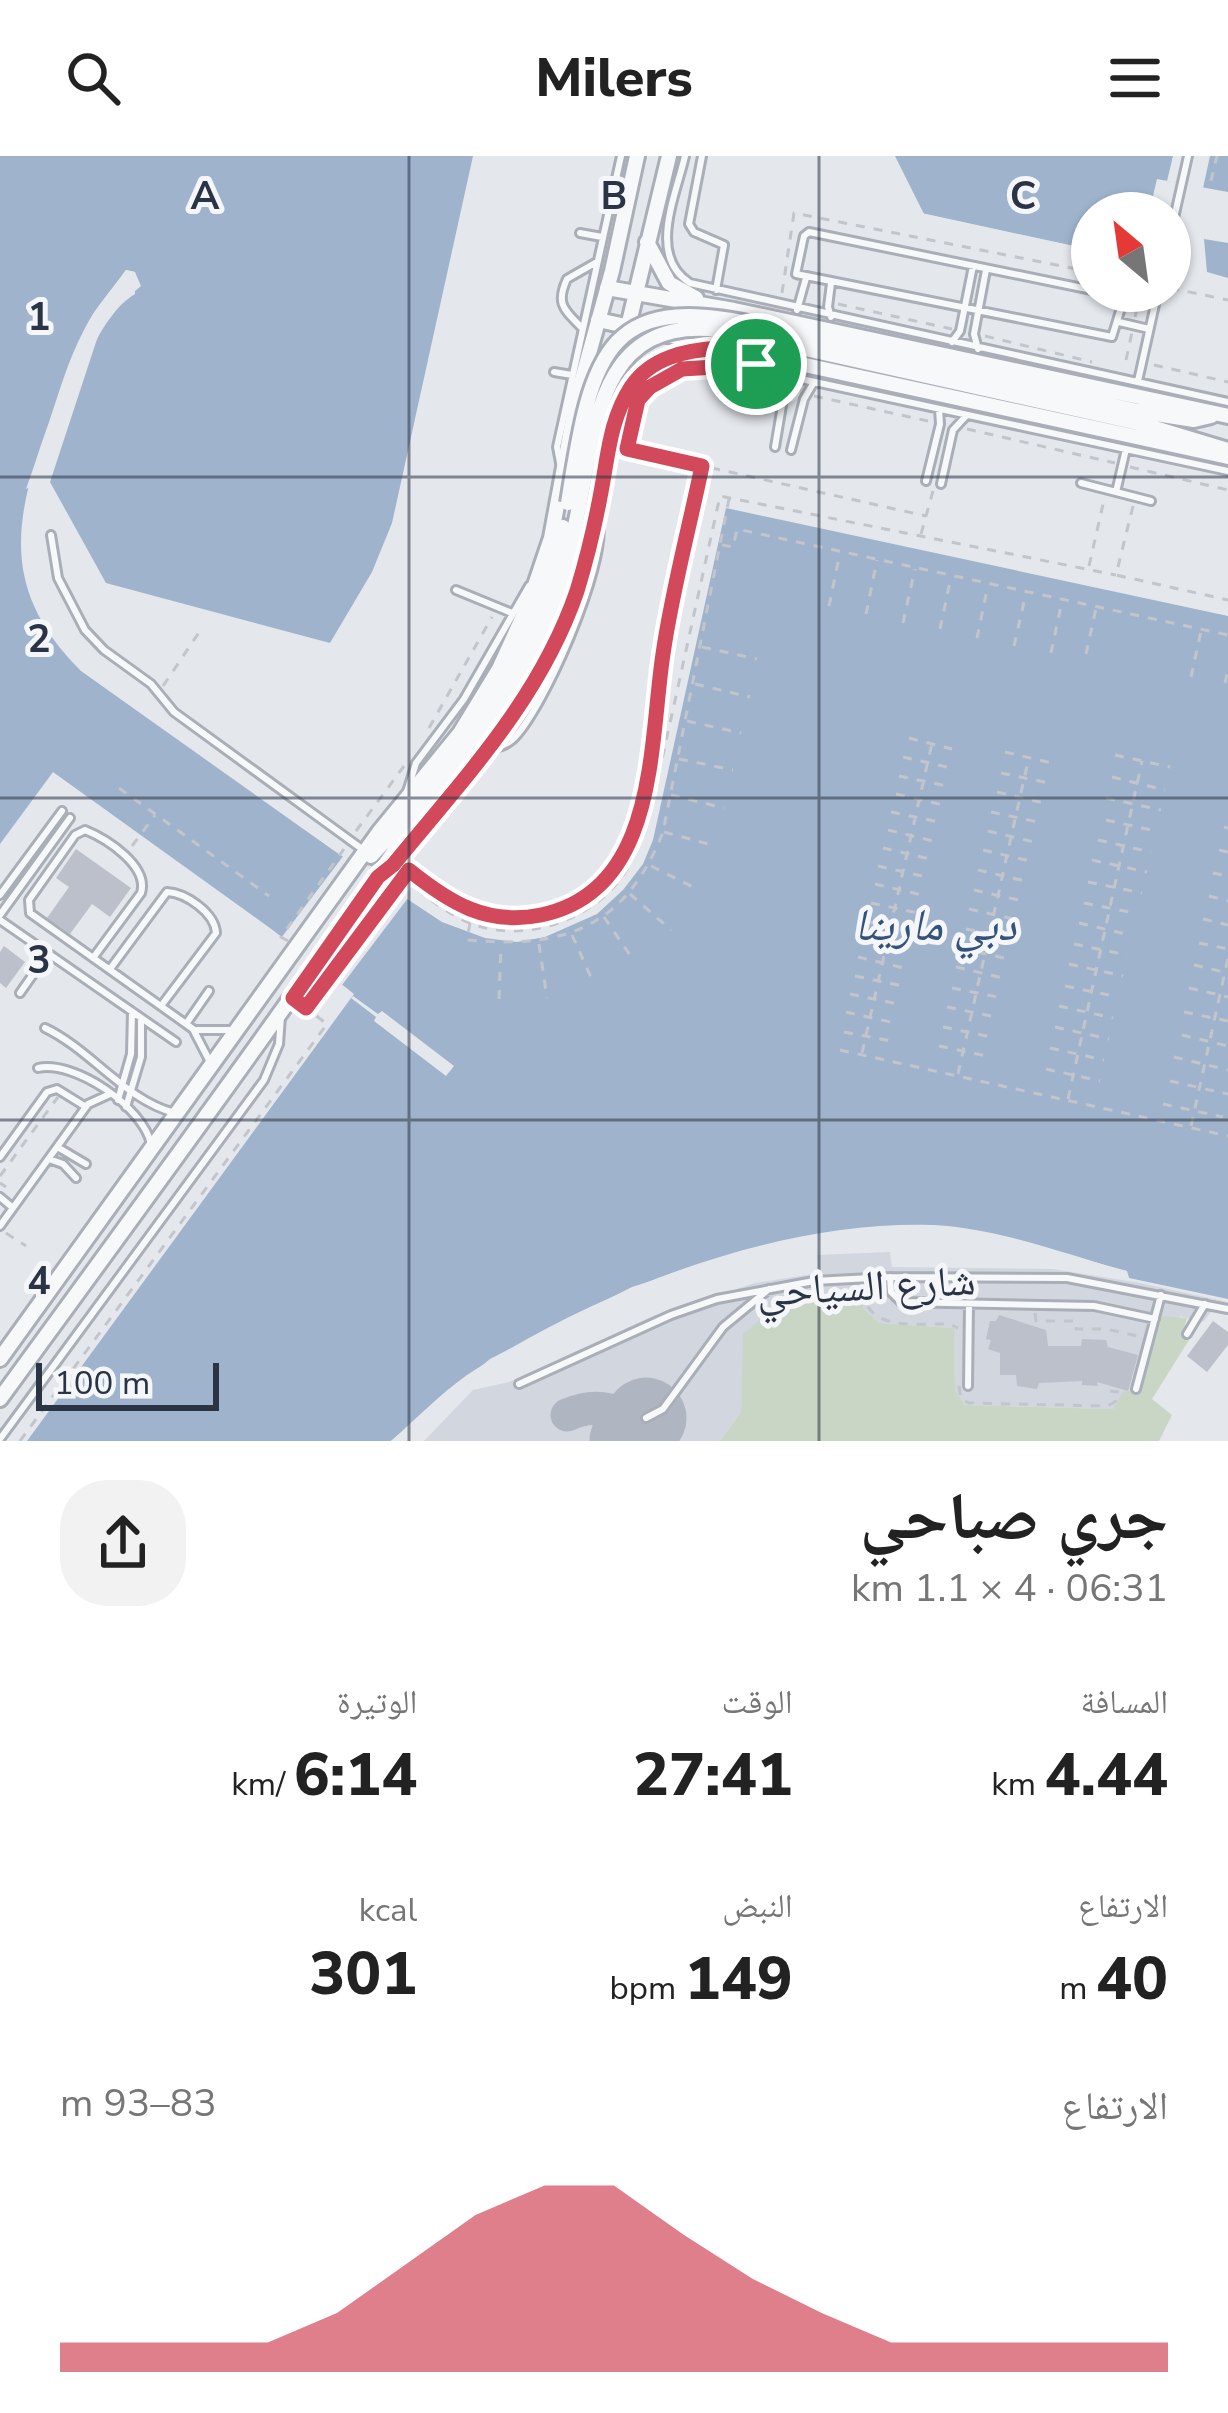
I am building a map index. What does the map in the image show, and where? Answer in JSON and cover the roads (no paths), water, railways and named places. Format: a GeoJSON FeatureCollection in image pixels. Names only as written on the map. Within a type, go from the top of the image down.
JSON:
{"type":"FeatureCollection","features":[{"type":"Feature","properties":{"kind":"street"},"geometry":{"type":"LineString","coordinates":[[0,1359],[488,690],[538,581],[551,538],[580,385],[637,156]]}},
{"type":"Feature","properties":{"kind":"street"},"geometry":{"type":"LineString","coordinates":[[378,877],[491,748],[561,631],[597,514],[627,326],[669,156]]}},
{"type":"Feature","properties":{"kind":"street"},"geometry":{"type":"LineString","coordinates":[[647,242],[663,276],[675,289],[734,310]]}},
{"type":"Feature","properties":{"kind":"street"},"geometry":{"type":"LineString","coordinates":[[607,288],[734,310],[1224,415]]}},
{"type":"Feature","properties":{"kind":"street"},"geometry":{"type":"LineString","coordinates":[[598,320],[1196,451],[1228,453]]}},
{"type":"Feature","properties":{"kind":"street"},"geometry":{"type":"LineString","coordinates":[[0,1399],[516,688],[556,599],[600,404],[615,371],[629,355],[670,333],[697,329],[777,337],[1137,411],[1194,420],[1224,415]]}},
{"type":"Feature","properties":{"kind":"street"},"geometry":{"type":"LineString","coordinates":[[898,345],[920,336]]}},
{"type":"Feature","properties":{"kind":"street"},"geometry":{"type":"LineString","coordinates":[[777,337],[1138,423],[1228,453]]}},
{"type":"Feature","properties":{"kind":"street"},"geometry":{"type":"LineString","coordinates":[[609,435],[629,390],[646,370],[687,351],[720,348]]}},
{"type":"Feature","properties":{"kind":"street"},"geometry":{"type":"LineString","coordinates":[[1208,398],[1224,415]]}},
{"type":"Feature","properties":{"kind":"street"},"geometry":{"type":"LineString","coordinates":[[974,417],[1006,409]]}},
{"type":"Feature","properties":{"kind":"street"},"geometry":{"type":"LineString","coordinates":[[1196,451],[1208,467]]}},
{"type":"Feature","properties":{"kind":"street"},"geometry":{"type":"LineString","coordinates":[[361,858],[376,851],[454,758],[500,690],[543,597],[574,504]]}},
{"type":"Feature","properties":{"kind":"lane"},"geometry":{"type":"LineString","coordinates":[[564,472],[556,452],[621,156]]}},
{"type":"Feature","properties":{"kind":"lane"},"geometry":{"type":"LineString","coordinates":[[685,156],[666,236],[667,256],[682,279],[797,310],[1228,402]]}},
{"type":"Feature","properties":{"kind":"lane"},"geometry":{"type":"LineString","coordinates":[[702,156],[689,224],[694,232],[724,245],[716,291]]}},
{"type":"Feature","properties":{"kind":"lane"},"geometry":{"type":"LineString","coordinates":[[1180,192],[1188,156]]}},
{"type":"Feature","properties":{"kind":"lane"},"geometry":{"type":"LineString","coordinates":[[1071,286],[807,232],[796,274],[1110,337],[1116,334],[1121,312]]}},
{"type":"Feature","properties":{"kind":"lane"},"geometry":{"type":"LineString","coordinates":[[580,233],[602,237]]}},
{"type":"Feature","properties":{"kind":"lane"},"geometry":{"type":"LineString","coordinates":[[582,328],[563,311],[560,301],[567,279],[597,260]]}},
{"type":"Feature","properties":{"kind":"lane"},"geometry":{"type":"LineString","coordinates":[[952,343],[960,331],[973,266]]}},
{"type":"Feature","properties":{"kind":"lane"},"geometry":{"type":"LineString","coordinates":[[978,349],[974,334],[986,269]]}},
{"type":"Feature","properties":{"kind":"lane"},"geometry":{"type":"LineString","coordinates":[[797,310],[806,278]]}},
{"type":"Feature","properties":{"kind":"lane"},"geometry":{"type":"LineString","coordinates":[[831,317],[827,307],[832,284]]}},
{"type":"Feature","properties":{"kind":"lane"},"geometry":{"type":"LineString","coordinates":[[1137,383],[1153,312]]}},
{"type":"Feature","properties":{"kind":"lane"},"geometry":{"type":"LineString","coordinates":[[1119,322],[1149,329]]}},
{"type":"Feature","properties":{"kind":"lane"},"geometry":{"type":"LineString","coordinates":[[750,354],[759,367],[788,376],[1228,472]]}},
{"type":"Feature","properties":{"kind":"lane"},"geometry":{"type":"LineString","coordinates":[[554,372],[572,374]]}},
{"type":"Feature","properties":{"kind":"lane"},"geometry":{"type":"LineString","coordinates":[[775,447],[788,376]]}},
{"type":"Feature","properties":{"kind":"lane"},"geometry":{"type":"LineString","coordinates":[[791,450],[806,394],[814,382]]}},
{"type":"Feature","properties":{"kind":"lane"},"geometry":{"type":"LineString","coordinates":[[939,410],[934,482],[955,427],[974,417]]}},
{"type":"Feature","properties":{"kind":"lane"},"geometry":{"type":"LineString","coordinates":[[1116,492],[1126,449]]}},
{"type":"Feature","properties":{"kind":"lane"},"geometry":{"type":"LineString","coordinates":[[1081,483],[1150,500]]}},
{"type":"Feature","properties":{"kind":"lane"},"geometry":{"type":"LineString","coordinates":[[51,535],[58,578],[78,619],[104,650],[159,692],[174,712],[350,840],[361,858]]}},
{"type":"Feature","properties":{"kind":"lane"},"geometry":{"type":"LineString","coordinates":[[405,798],[416,763],[477,679],[522,592],[538,581]]}},
{"type":"Feature","properties":{"kind":"lane"},"geometry":{"type":"LineString","coordinates":[[456,590],[512,613]]}},
{"type":"Feature","properties":{"kind":"lane"},"geometry":{"type":"LineString","coordinates":[[0,895],[62,811]]}},
{"type":"Feature","properties":{"kind":"lane"},"geometry":{"type":"LineString","coordinates":[[70,818],[0,917],[176,1042]]}},
{"type":"Feature","properties":{"kind":"lane"},"geometry":{"type":"LineString","coordinates":[[93,958],[143,888],[141,872],[91,832],[81,831],[28,899],[34,918],[190,1026],[207,1051],[211,1067]]}},
{"type":"Feature","properties":{"kind":"lane"},"geometry":{"type":"LineString","coordinates":[[110,969],[162,895],[172,891],[194,904],[214,920],[216,933],[161,1006]]}},
{"type":"Feature","properties":{"kind":"lane"},"geometry":{"type":"LineString","coordinates":[[20,993],[48,953]]}},
{"type":"Feature","properties":{"kind":"lane"},"geometry":{"type":"LineString","coordinates":[[190,1026],[209,991]]}},
{"type":"Feature","properties":{"kind":"lane"},"geometry":{"type":"LineString","coordinates":[[118,1100],[132,1040],[131,1012]]}},
{"type":"Feature","properties":{"kind":"lane"},"geometry":{"type":"LineString","coordinates":[[0,1439],[264,1080],[279,1044],[282,1012]]}},
{"type":"Feature","properties":{"kind":"lane"},"geometry":{"type":"LineString","coordinates":[[126,1107],[143,1043],[141,1018]]}},
{"type":"Feature","properties":{"kind":"lane"},"geometry":{"type":"LineString","coordinates":[[190,1026],[220,1032],[238,1028]]}},
{"type":"Feature","properties":{"kind":"lane"},"geometry":{"type":"LineString","coordinates":[[45,1028],[89,1055],[154,1106],[178,1114]]}},
{"type":"Feature","properties":{"kind":"lane"},"geometry":{"type":"LineString","coordinates":[[80,1073],[89,1055]]}},
{"type":"Feature","properties":{"kind":"lane"},"geometry":{"type":"LineString","coordinates":[[38,1068],[58,1066],[80,1073],[110,1094],[145,1126],[151,1151]]}},
{"type":"Feature","properties":{"kind":"lane"},"geometry":{"type":"LineString","coordinates":[[0,1157],[52,1090],[86,1107]]}},
{"type":"Feature","properties":{"kind":"lane"},"geometry":{"type":"LineString","coordinates":[[0,1227],[86,1107],[110,1094]]}},
{"type":"Feature","properties":{"kind":"lane"},"geometry":{"type":"LineString","coordinates":[[58,1147],[86,1164]]}},
{"type":"Feature","properties":{"kind":"lane"},"geometry":{"type":"LineString","coordinates":[[49,1159],[63,1163],[76,1178]]}},
{"type":"Feature","properties":{"kind":"lane"},"geometry":{"type":"LineString","coordinates":[[0,1197],[13,1208]]}},
{"type":"Feature","properties":{"kind":"lane","name":"شارع السياحي"},"geometry":{"type":"LineString","coordinates":[[519,1384],[671,1315],[735,1293],[861,1277],[1067,1278],[1228,1309]]}},
{"type":"Feature","properties":{"kind":"lane"},"geometry":{"type":"LineString","coordinates":[[890,1277],[892,1292],[901,1302],[1094,1306],[1155,1319]]}},
{"type":"Feature","properties":{"kind":"lane"},"geometry":{"type":"LineString","coordinates":[[646,1418],[663,1409],[738,1312],[772,1287]]}},
{"type":"Feature","properties":{"kind":"lane"},"geometry":{"type":"LineString","coordinates":[[1136,1389],[1161,1295]]}},
{"type":"Feature","properties":{"kind":"lane"},"geometry":{"type":"LineString","coordinates":[[968,1386],[969,1304]]}},
{"type":"Feature","properties":{"kind":"lane"},"geometry":{"type":"LineString","coordinates":[[1186,1334],[1205,1304]]}},
{"type":"Feature","properties":{"kind":"water","name":"دبي مارينا"},"geometry":{"type":"Polygon","coordinates":[[[0,156],[473,156],[392,523],[372,572],[330,643],[106,583],[50,482],[80,379],[103,328],[135,294],[135,272],[126,270],[78,341],[36,460],[22,524],[26,584],[37,612],[81,671],[442,922],[485,938],[517,942],[545,937],[597,914],[643,864],[653,840],[726,508],[1228,616],[1228,1299],[1129,1278],[1126,1271],[980,1231],[931,1225],[871,1227],[749,1249],[629,1290],[518,1344],[467,1375],[391,1441],[27,1441],[354,994],[53,772],[0,844],[0,156]]]}},
{"type":"Feature","properties":{"kind":"water"},"geometry":{"type":"Polygon","coordinates":[[[895,156],[1228,156],[1228,192],[1157,179],[1154,192],[1071,192],[1071,246],[924,214],[895,156]]]}},
{"type":"Feature","properties":{"kind":"water"},"geometry":{"type":"Polygon","coordinates":[[[1204,239],[1228,243],[1228,278],[1207,272],[1204,239]]]}}]}
